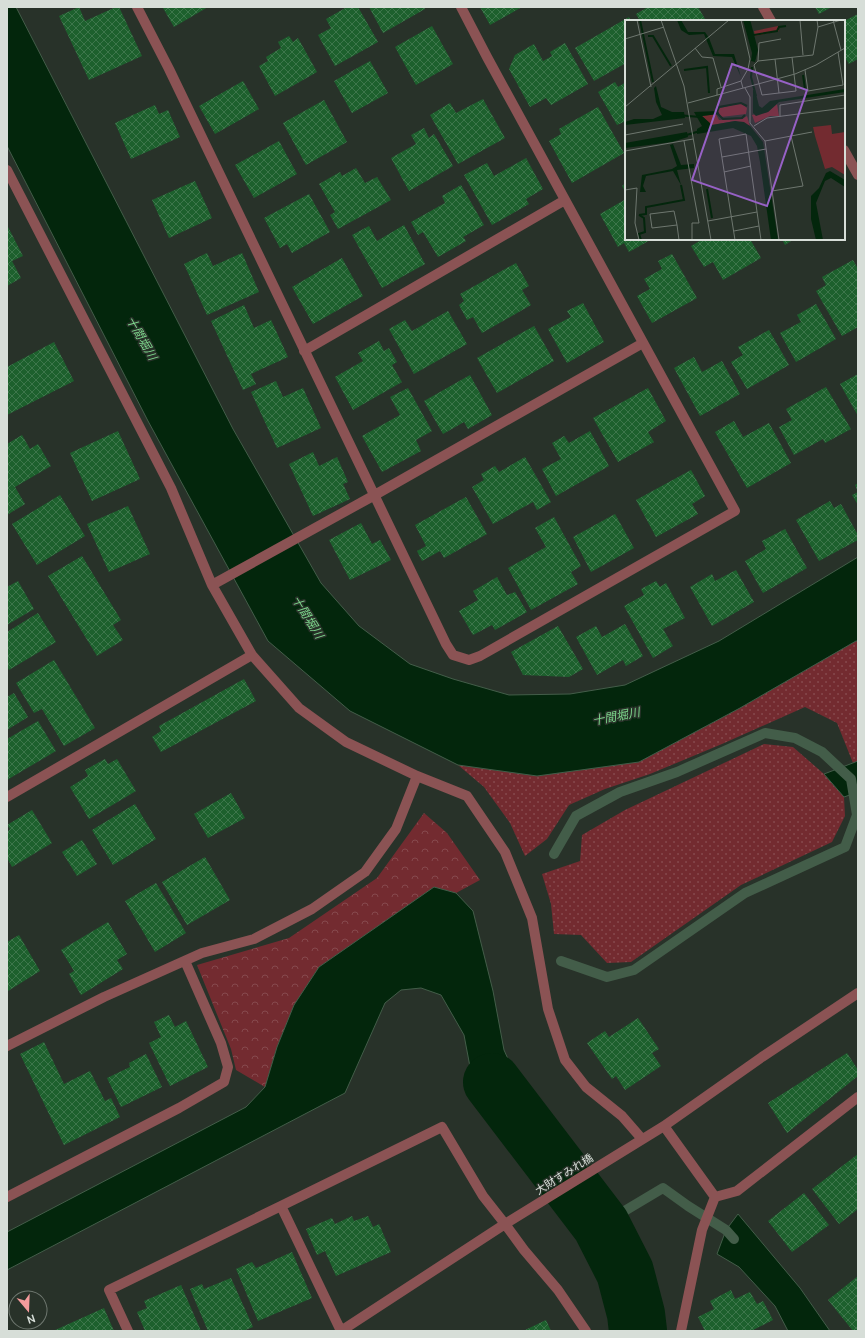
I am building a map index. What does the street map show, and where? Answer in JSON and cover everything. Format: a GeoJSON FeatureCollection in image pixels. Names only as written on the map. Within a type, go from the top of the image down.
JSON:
{"type":"FeatureCollection","features":[{"type":"Feature","properties":{"kind":"street"},"geometry":{"type":"LineString","coordinates":[[137,7],[172,76],[373,496],[446,644],[453,655],[469,660],[493,648],[734,511],[564,200],[461,7]]}},
{"type":"Feature","properties":{"kind":"street"},"geometry":{"type":"LineString","coordinates":[[763,7],[770,20]]}},
{"type":"Feature","properties":{"kind":"street"},"geometry":{"type":"LineString","coordinates":[[845,152],[858,175]]}},
{"type":"Feature","properties":{"kind":"street"},"geometry":{"type":"LineString","coordinates":[[7,171],[171,488],[212,585],[252,655],[299,708],[346,742],[417,776],[468,796],[505,852],[532,918],[548,1008],[565,1060],[586,1087],[622,1116],[642,1139]]}},
{"type":"Feature","properties":{"kind":"street"},"geometry":{"type":"LineString","coordinates":[[304,351],[564,200]]}},
{"type":"Feature","properties":{"kind":"street"},"geometry":{"type":"LineString","coordinates":[[212,585],[373,496],[643,343]]}},
{"type":"Feature","properties":{"kind":"street"},"geometry":{"type":"LineString","coordinates":[[7,797],[252,655]]}},
{"type":"Feature","properties":{"kind":"street"},"geometry":{"type":"LineString","coordinates":[[7,1046],[104,997],[202,953],[254,939],[312,909],[365,872],[396,830],[417,776]]}},
{"type":"Feature","properties":{"kind":"street"},"geometry":{"type":"LineString","coordinates":[[7,1197],[179,1108],[224,1082],[228,1067],[220,1043],[185,961]]}},
{"type":"Feature","properties":{"kind":"street","name":"大財すみれ橋"},"geometry":{"type":"LineString","coordinates":[[341,1331],[523,1213],[664,1126],[762,1057],[858,994]]}},
{"type":"Feature","properties":{"kind":"street"},"geometry":{"type":"LineString","coordinates":[[682,1331],[702,1230],[713,1201],[737,1192],[858,1097]]}},
{"type":"Feature","properties":{"kind":"street"},"geometry":{"type":"LineString","coordinates":[[664,1126],[713,1201]]}},
{"type":"Feature","properties":{"kind":"street"},"geometry":{"type":"LineString","coordinates":[[128,1331],[109,1290],[442,1127],[482,1196],[506,1224],[524,1250],[558,1290],[586,1331]]}},
{"type":"Feature","properties":{"kind":"street"},"geometry":{"type":"LineString","coordinates":[[281,1206],[341,1331]]}},
{"type":"Feature","properties":{"kind":"green space"},"geometry":{"type":"Polygon","coordinates":[[[858,641],[858,761],[853,763],[837,723],[805,707],[650,774],[605,789],[569,805],[547,839],[525,856],[510,823],[484,787],[458,765],[537,776],[639,762],[740,708],[858,641]]]}},
{"type":"Feature","properties":{"kind":"green space"},"geometry":{"type":"Polygon","coordinates":[[[764,744],[793,747],[824,774],[844,797],[845,816],[832,842],[741,885],[631,962],[607,963],[581,935],[554,934],[551,904],[542,874],[580,861],[582,835],[625,810],[764,744]]]}},
{"type":"Feature","properties":{"kind":"green space"},"geometry":{"type":"Polygon","coordinates":[[[424,813],[447,833],[480,880],[456,893],[434,887],[319,967],[294,1005],[277,1047],[265,1087],[236,1070],[231,1049],[197,965],[289,938],[377,878],[424,813]]]}},
{"type":"Feature","properties":{"kind":"water","name":"十間堀川"},"geometry":{"type":"Polygon","coordinates":[[[7,7],[16,7],[233,429],[321,583],[359,626],[410,664],[453,679],[509,695],[570,694],[625,685],[719,641],[858,557],[858,641],[740,708],[639,762],[537,776],[458,765],[350,711],[268,641],[148,421],[7,146],[7,7]]]}},
{"type":"Feature","properties":{"kind":"water"},"geometry":{"type":"Polygon","coordinates":[[[858,761],[858,792],[844,797],[824,774],[858,761]]]}},
{"type":"Feature","properties":{"kind":"water"},"geometry":{"type":"Polygon","coordinates":[[[434,887],[456,893],[473,911],[493,991],[504,1050],[525,1097],[555,1138],[533,1153],[504,1117],[474,1088],[464,1035],[441,995],[421,988],[401,990],[385,1003],[345,1093],[7,1270],[7,1232],[246,1107],[265,1087],[277,1047],[294,1005],[319,967],[434,887]]]}},
{"type":"Feature","properties":{"kind":"water"},"geometry":{"type":"Polygon","coordinates":[[[738,1214],[800,1288],[830,1331],[788,1331],[775,1306],[739,1267],[717,1254],[726,1230],[738,1214]]]}},
{"type":"Feature","properties":{"kind":"building"},"geometry":{"type":"Polygon","coordinates":[[[79,7],[85,21],[119,7],[142,56],[89,80],[59,16],[79,7]]]}},
{"type":"Feature","properties":{"kind":"building"},"geometry":{"type":"Polygon","coordinates":[[[208,7],[174,27],[163,8],[208,7]]]}},
{"type":"Feature","properties":{"kind":"building"},"geometry":{"type":"Polygon","coordinates":[[[347,7],[358,7],[378,42],[335,66],[318,35],[331,28],[326,19],[347,7]]]}},
{"type":"Feature","properties":{"kind":"building"},"geometry":{"type":"Polygon","coordinates":[[[369,7],[424,7],[425,9],[383,33],[369,7]]]}},
{"type":"Feature","properties":{"kind":"building"},"geometry":{"type":"Polygon","coordinates":[[[480,7],[522,7],[490,25],[480,7]]]}},
{"type":"Feature","properties":{"kind":"building"},"geometry":{"type":"Polygon","coordinates":[[[648,7],[698,7],[705,19],[639,20],[636,14],[648,7]]]}},
{"type":"Feature","properties":{"kind":"building"},"geometry":{"type":"Polygon","coordinates":[[[815,7],[832,7],[819,14],[815,7]]]}},
{"type":"Feature","properties":{"kind":"building"},"geometry":{"type":"Polygon","coordinates":[[[858,14],[858,59],[849,64],[845,58],[845,20],[858,14]]]}},
{"type":"Feature","properties":{"kind":"building"},"geometry":{"type":"Polygon","coordinates":[[[629,17],[630,20],[625,20],[625,64],[594,81],[575,48],[629,17]]]}},
{"type":"Feature","properties":{"kind":"building"},"geometry":{"type":"Polygon","coordinates":[[[432,26],[453,64],[416,85],[395,47],[432,26]]]}},
{"type":"Feature","properties":{"kind":"building"},"geometry":{"type":"Polygon","coordinates":[[[289,36],[293,42],[298,38],[317,72],[275,96],[259,66],[268,61],[266,57],[281,48],[278,42],[289,36]]]}},
{"type":"Feature","properties":{"kind":"building"},"geometry":{"type":"Polygon","coordinates":[[[565,43],[588,84],[551,105],[546,98],[530,107],[509,69],[515,55],[534,44],[543,61],[552,56],[550,52],[565,43]]]}},
{"type":"Feature","properties":{"kind":"building"},"geometry":{"type":"Polygon","coordinates":[[[370,61],[388,93],[352,113],[334,81],[370,61]]]}},
{"type":"Feature","properties":{"kind":"building"},"geometry":{"type":"Polygon","coordinates":[[[243,81],[259,109],[215,134],[199,106],[243,81]]]}},
{"type":"Feature","properties":{"kind":"building"},"geometry":{"type":"Polygon","coordinates":[[[615,82],[618,87],[625,83],[625,121],[617,125],[598,92],[615,82]]]}},
{"type":"Feature","properties":{"kind":"building"},"geometry":{"type":"Polygon","coordinates":[[[483,99],[505,138],[458,164],[430,115],[450,103],[456,113],[483,99]]]}},
{"type":"Feature","properties":{"kind":"building"},"geometry":{"type":"Polygon","coordinates":[[[324,100],[347,142],[306,165],[283,123],[324,100]]]}},
{"type":"Feature","properties":{"kind":"building"},"geometry":{"type":"Polygon","coordinates":[[[155,105],[159,114],[168,110],[180,137],[131,159],[115,123],[155,105]]]}},
{"type":"Feature","properties":{"kind":"building"},"geometry":{"type":"Polygon","coordinates":[[[598,107],[624,153],[572,183],[549,141],[561,134],[559,129],[598,107]]]}},
{"type":"Feature","properties":{"kind":"building"},"geometry":{"type":"Polygon","coordinates":[[[424,128],[429,138],[434,134],[453,166],[409,191],[391,158],[416,144],[411,135],[424,128]]]}},
{"type":"Feature","properties":{"kind":"building"},"geometry":{"type":"Polygon","coordinates":[[[279,141],[297,174],[254,198],[235,165],[279,141]]]}},
{"type":"Feature","properties":{"kind":"building"},"geometry":{"type":"Polygon","coordinates":[[[526,158],[543,189],[526,199],[529,204],[492,225],[464,175],[487,163],[494,176],[526,158]]]}},
{"type":"Feature","properties":{"kind":"building"},"geometry":{"type":"Polygon","coordinates":[[[356,168],[365,183],[377,177],[391,200],[338,229],[330,215],[335,212],[319,184],[340,172],[342,176],[356,168]]]}},
{"type":"Feature","properties":{"kind":"building"},"geometry":{"type":"Polygon","coordinates":[[[195,181],[212,218],[169,238],[152,200],[195,181]]]}},
{"type":"Feature","properties":{"kind":"building"},"geometry":{"type":"Polygon","coordinates":[[[625,184],[625,191],[622,186],[625,184]]]}},
{"type":"Feature","properties":{"kind":"building"},"geometry":{"type":"Polygon","coordinates":[[[461,185],[484,225],[463,237],[466,241],[438,257],[423,232],[418,235],[411,222],[445,203],[442,196],[461,185]]]}},
{"type":"Feature","properties":{"kind":"building"},"geometry":{"type":"Polygon","coordinates":[[[309,194],[330,232],[292,253],[287,244],[280,248],[264,218],[309,194]]]}},
{"type":"Feature","properties":{"kind":"building"},"geometry":{"type":"Polygon","coordinates":[[[625,200],[625,240],[650,240],[629,252],[624,243],[618,247],[600,214],[625,200]]]}},
{"type":"Feature","properties":{"kind":"building"},"geometry":{"type":"Polygon","coordinates":[[[7,225],[23,256],[12,261],[21,278],[7,286],[7,225]]]}},
{"type":"Feature","properties":{"kind":"building"},"geometry":{"type":"Polygon","coordinates":[[[404,225],[425,264],[382,288],[352,235],[369,226],[377,241],[404,225]]]}},
{"type":"Feature","properties":{"kind":"building"},"geometry":{"type":"Polygon","coordinates":[[[701,240],[751,240],[761,258],[723,280],[713,262],[704,267],[691,246],[701,240]]]}},
{"type":"Feature","properties":{"kind":"building"},"geometry":{"type":"Polygon","coordinates":[[[782,240],[792,240],[785,245],[782,240]]]}},
{"type":"Feature","properties":{"kind":"building"},"geometry":{"type":"Polygon","coordinates":[[[207,253],[213,266],[242,253],[259,292],[207,315],[184,264],[207,253]]]}},
{"type":"Feature","properties":{"kind":"building"},"geometry":{"type":"Polygon","coordinates":[[[672,254],[697,298],[652,323],[637,296],[650,289],[644,279],[662,269],[658,261],[672,254]]]}},
{"type":"Feature","properties":{"kind":"building"},"geometry":{"type":"Polygon","coordinates":[[[342,258],[363,296],[313,324],[292,287],[342,258]]]}},
{"type":"Feature","properties":{"kind":"building"},"geometry":{"type":"Polygon","coordinates":[[[853,260],[858,269],[858,327],[842,336],[816,291],[826,285],[822,277],[853,260]]]}},
{"type":"Feature","properties":{"kind":"building"},"geometry":{"type":"Polygon","coordinates":[[[516,263],[529,286],[522,290],[531,305],[482,333],[473,317],[467,320],[459,305],[464,301],[460,294],[516,263]]]}},
{"type":"Feature","properties":{"kind":"building"},"geometry":{"type":"Polygon","coordinates":[[[583,303],[604,342],[567,363],[548,329],[571,317],[567,311],[583,303]]]}},
{"type":"Feature","properties":{"kind":"building"},"geometry":{"type":"Polygon","coordinates":[[[816,304],[836,339],[796,362],[780,333],[801,322],[797,315],[816,304]]]}},
{"type":"Feature","properties":{"kind":"building"},"geometry":{"type":"Polygon","coordinates":[[[244,305],[254,328],[271,320],[288,357],[251,374],[256,384],[243,390],[211,321],[244,305]]]}},
{"type":"Feature","properties":{"kind":"building"},"geometry":{"type":"Polygon","coordinates":[[[448,311],[467,344],[414,374],[389,329],[405,320],[412,331],[448,311]]]}},
{"type":"Feature","properties":{"kind":"building"},"geometry":{"type":"Polygon","coordinates":[[[534,326],[554,361],[497,393],[477,358],[534,326]]]}},
{"type":"Feature","properties":{"kind":"building"},"geometry":{"type":"Polygon","coordinates":[[[769,330],[789,365],[747,389],[731,362],[743,355],[738,347],[769,330]]]}},
{"type":"Feature","properties":{"kind":"building"},"geometry":{"type":"Polygon","coordinates":[[[379,341],[384,351],[389,348],[397,362],[392,365],[402,382],[353,410],[335,377],[363,361],[358,353],[379,341]]]}},
{"type":"Feature","properties":{"kind":"building"},"geometry":{"type":"Polygon","coordinates":[[[54,342],[74,381],[7,415],[7,367],[54,342]]]}},
{"type":"Feature","properties":{"kind":"building"},"geometry":{"type":"Polygon","coordinates":[[[694,357],[702,372],[722,361],[740,394],[700,416],[674,368],[694,357]]]}},
{"type":"Feature","properties":{"kind":"building"},"geometry":{"type":"Polygon","coordinates":[[[858,374],[858,416],[840,384],[858,374]]]}},
{"type":"Feature","properties":{"kind":"building"},"geometry":{"type":"Polygon","coordinates":[[[470,375],[492,415],[468,429],[464,422],[443,434],[424,401],[470,375]]]}},
{"type":"Feature","properties":{"kind":"building"},"geometry":{"type":"Polygon","coordinates":[[[276,381],[283,397],[303,388],[321,428],[277,448],[251,392],[276,381]]]}},
{"type":"Feature","properties":{"kind":"building"},"geometry":{"type":"Polygon","coordinates":[[[826,387],[851,429],[825,443],[823,439],[794,455],[779,427],[792,420],[786,409],[826,387]]]}},
{"type":"Feature","properties":{"kind":"building"},"geometry":{"type":"Polygon","coordinates":[[[408,388],[432,431],[416,440],[421,451],[382,472],[362,436],[400,415],[390,397],[408,388]]]}},
{"type":"Feature","properties":{"kind":"building"},"geometry":{"type":"Polygon","coordinates":[[[648,388],[666,421],[648,432],[654,442],[618,462],[593,418],[648,388]]]}},
{"type":"Feature","properties":{"kind":"building"},"geometry":{"type":"Polygon","coordinates":[[[734,421],[743,437],[769,423],[791,463],[747,488],[715,432],[734,421]]]}},
{"type":"Feature","properties":{"kind":"building"},"geometry":{"type":"Polygon","coordinates":[[[118,431],[140,479],[92,501],[70,453],[118,431]]]}},
{"type":"Feature","properties":{"kind":"building"},"geometry":{"type":"Polygon","coordinates":[[[590,431],[609,466],[556,496],[542,469],[561,459],[552,443],[564,436],[569,443],[590,431]]]}},
{"type":"Feature","properties":{"kind":"building"},"geometry":{"type":"Polygon","coordinates":[[[22,435],[30,449],[38,444],[51,466],[15,487],[25,504],[7,515],[7,444],[22,435]]]}},
{"type":"Feature","properties":{"kind":"building"},"geometry":{"type":"Polygon","coordinates":[[[313,452],[319,466],[337,457],[348,482],[343,484],[350,499],[313,516],[289,464],[313,452]]]}},
{"type":"Feature","properties":{"kind":"building"},"geometry":{"type":"Polygon","coordinates":[[[525,457],[551,502],[537,510],[533,502],[493,524],[472,487],[484,480],[481,474],[495,466],[499,472],[525,457]]]}},
{"type":"Feature","properties":{"kind":"building"},"geometry":{"type":"Polygon","coordinates":[[[691,470],[705,496],[692,504],[698,514],[656,537],[636,500],[691,470]]]}},
{"type":"Feature","properties":{"kind":"building"},"geometry":{"type":"Polygon","coordinates":[[[858,483],[858,492],[855,485],[858,483]]]}},
{"type":"Feature","properties":{"kind":"building"},"geometry":{"type":"Polygon","coordinates":[[[858,492],[858,505],[852,495],[858,492]]]}},
{"type":"Feature","properties":{"kind":"building"},"geometry":{"type":"Polygon","coordinates":[[[60,495],[85,536],[37,565],[12,524],[60,495]]]}},
{"type":"Feature","properties":{"kind":"building"},"geometry":{"type":"Polygon","coordinates":[[[466,497],[487,534],[444,558],[440,551],[422,561],[417,551],[426,546],[415,525],[466,497]]]}},
{"type":"Feature","properties":{"kind":"building"},"geometry":{"type":"Polygon","coordinates":[[[830,501],[834,508],[841,504],[858,535],[858,540],[819,561],[796,520],[830,501]]]}},
{"type":"Feature","properties":{"kind":"building"},"geometry":{"type":"Polygon","coordinates":[[[128,506],[150,554],[109,572],[87,524],[128,506]]]}},
{"type":"Feature","properties":{"kind":"building"},"geometry":{"type":"Polygon","coordinates":[[[615,514],[634,548],[591,572],[573,537],[615,514]]]}},
{"type":"Feature","properties":{"kind":"building"},"geometry":{"type":"Polygon","coordinates":[[[554,517],[581,566],[571,572],[578,584],[531,610],[508,568],[546,547],[535,528],[554,517]]]}},
{"type":"Feature","properties":{"kind":"building"},"geometry":{"type":"Polygon","coordinates":[[[361,523],[372,544],[380,540],[391,560],[350,580],[329,540],[361,523]]]}},
{"type":"Feature","properties":{"kind":"building"},"geometry":{"type":"Polygon","coordinates":[[[785,529],[807,568],[763,593],[745,561],[766,549],[762,541],[785,529]]]}},
{"type":"Feature","properties":{"kind":"building"},"geometry":{"type":"Polygon","coordinates":[[[82,556],[121,620],[113,625],[123,640],[97,656],[48,576],[82,556]]]}},
{"type":"Feature","properties":{"kind":"building"},"geometry":{"type":"Polygon","coordinates":[[[736,570],[754,602],[712,626],[690,587],[712,574],[715,581],[736,570]]]}},
{"type":"Feature","properties":{"kind":"building"},"geometry":{"type":"Polygon","coordinates":[[[497,577],[507,595],[515,592],[527,612],[495,630],[492,625],[473,635],[459,611],[478,600],[473,591],[497,577]]]}},
{"type":"Feature","properties":{"kind":"building"},"geometry":{"type":"Polygon","coordinates":[[[18,581],[34,609],[7,625],[7,587],[18,581]]]}},
{"type":"Feature","properties":{"kind":"building"},"geometry":{"type":"Polygon","coordinates":[[[656,581],[660,587],[666,583],[685,618],[663,629],[673,646],[653,658],[624,606],[644,595],[641,589],[656,581]]]}},
{"type":"Feature","properties":{"kind":"building"},"geometry":{"type":"Polygon","coordinates":[[[38,613],[56,642],[9,670],[7,666],[7,632],[38,613]]]}},
{"type":"Feature","properties":{"kind":"building"},"geometry":{"type":"Polygon","coordinates":[[[625,624],[643,656],[626,666],[623,660],[597,675],[576,637],[596,626],[602,637],[625,624]]]}},
{"type":"Feature","properties":{"kind":"building"},"geometry":{"type":"Polygon","coordinates":[[[558,626],[583,669],[569,677],[523,675],[511,652],[558,626]]]}},
{"type":"Feature","properties":{"kind":"building"},"geometry":{"type":"Polygon","coordinates":[[[54,660],[95,728],[64,746],[42,709],[34,713],[16,683],[54,660]]]}},
{"type":"Feature","properties":{"kind":"building"},"geometry":{"type":"Polygon","coordinates":[[[244,679],[256,701],[161,752],[152,737],[161,731],[159,726],[244,679]]]}},
{"type":"Feature","properties":{"kind":"building"},"geometry":{"type":"Polygon","coordinates":[[[14,693],[28,717],[7,730],[7,697],[14,693]]]}},
{"type":"Feature","properties":{"kind":"building"},"geometry":{"type":"Polygon","coordinates":[[[38,721],[56,751],[7,780],[7,739],[38,721]]]}},
{"type":"Feature","properties":{"kind":"building"},"geometry":{"type":"Polygon","coordinates":[[[105,759],[108,764],[117,759],[136,791],[89,819],[70,787],[88,776],[85,770],[105,759]]]}},
{"type":"Feature","properties":{"kind":"building"},"geometry":{"type":"Polygon","coordinates":[[[231,793],[245,818],[208,838],[194,814],[231,793]]]}},
{"type":"Feature","properties":{"kind":"building"},"geometry":{"type":"Polygon","coordinates":[[[135,804],[156,839],[113,865],[92,830],[135,804]]]}},
{"type":"Feature","properties":{"kind":"building"},"geometry":{"type":"Polygon","coordinates":[[[32,810],[52,843],[12,867],[7,858],[7,832],[10,829],[7,825],[32,810]]]}},
{"type":"Feature","properties":{"kind":"building"},"geometry":{"type":"Polygon","coordinates":[[[82,840],[97,864],[77,876],[62,852],[82,840]]]}},
{"type":"Feature","properties":{"kind":"building"},"geometry":{"type":"Polygon","coordinates":[[[205,857],[230,900],[187,925],[162,882],[205,857]]]}},
{"type":"Feature","properties":{"kind":"building"},"geometry":{"type":"Polygon","coordinates":[[[156,883],[186,933],[155,952],[125,901],[156,883]]]}},
{"type":"Feature","properties":{"kind":"building"},"geometry":{"type":"Polygon","coordinates":[[[108,922],[127,954],[117,960],[123,969],[81,995],[69,974],[74,971],[61,950],[108,922]]]}},
{"type":"Feature","properties":{"kind":"building"},"geometry":{"type":"Polygon","coordinates":[[[19,935],[40,971],[8,991],[7,942],[19,935]]]}},
{"type":"Feature","properties":{"kind":"building"},"geometry":{"type":"Polygon","coordinates":[[[169,1015],[175,1027],[186,1021],[208,1067],[170,1086],[149,1043],[161,1037],[154,1022],[169,1015]]]}},
{"type":"Feature","properties":{"kind":"building"},"geometry":{"type":"Polygon","coordinates":[[[638,1018],[659,1049],[652,1053],[661,1066],[625,1090],[616,1076],[612,1079],[587,1043],[605,1031],[609,1037],[638,1018]]]}},
{"type":"Feature","properties":{"kind":"building"},"geometry":{"type":"Polygon","coordinates":[[[44,1042],[64,1084],[90,1071],[105,1101],[111,1098],[120,1117],[64,1145],[20,1054],[44,1042]]]}},
{"type":"Feature","properties":{"kind":"building"},"geometry":{"type":"Polygon","coordinates":[[[847,1053],[858,1070],[858,1076],[787,1133],[768,1103],[847,1053]]]}},
{"type":"Feature","properties":{"kind":"building"},"geometry":{"type":"Polygon","coordinates":[[[146,1054],[162,1087],[121,1107],[107,1078],[130,1067],[129,1063],[146,1054]]]}},
{"type":"Feature","properties":{"kind":"building"},"geometry":{"type":"Polygon","coordinates":[[[858,1154],[858,1209],[839,1224],[812,1189],[858,1154]]]}},
{"type":"Feature","properties":{"kind":"building"},"geometry":{"type":"Polygon","coordinates":[[[804,1193],[829,1225],[792,1252],[768,1221],[804,1193]]]}},
{"type":"Feature","properties":{"kind":"building"},"geometry":{"type":"Polygon","coordinates":[[[352,1216],[354,1221],[368,1216],[373,1227],[379,1224],[391,1252],[336,1276],[325,1251],[317,1255],[306,1229],[332,1218],[335,1224],[352,1216]]]}},
{"type":"Feature","properties":{"kind":"building"},"geometry":{"type":"Polygon","coordinates":[[[292,1252],[312,1298],[258,1321],[236,1269],[252,1262],[256,1268],[292,1252]]]}},
{"type":"Feature","properties":{"kind":"building"},"geometry":{"type":"Polygon","coordinates":[[[858,1276],[858,1331],[853,1331],[828,1300],[858,1276]]]}},
{"type":"Feature","properties":{"kind":"building"},"geometry":{"type":"Polygon","coordinates":[[[231,1278],[253,1327],[243,1331],[208,1331],[190,1289],[202,1284],[204,1289],[231,1278]]]}},
{"type":"Feature","properties":{"kind":"building"},"geometry":{"type":"Polygon","coordinates":[[[181,1285],[201,1331],[145,1331],[137,1312],[147,1308],[144,1301],[181,1285]]]}},
{"type":"Feature","properties":{"kind":"building"},"geometry":{"type":"Polygon","coordinates":[[[731,1290],[735,1299],[750,1292],[757,1304],[763,1301],[773,1320],[751,1331],[705,1331],[698,1317],[714,1309],[710,1301],[731,1290]]]}},
{"type":"Feature","properties":{"kind":"building"},"geometry":{"type":"Polygon","coordinates":[[[104,1308],[114,1331],[53,1331],[104,1308]]]}},
{"type":"Feature","properties":{"kind":"building"},"geometry":{"type":"Polygon","coordinates":[[[546,1320],[551,1331],[523,1331],[546,1320]]]}},
{"type":"Feature","properties":{"kind":"waterway"},"geometry":{"type":"LineString","coordinates":[[554,854],[576,816],[620,792],[677,772],[765,733],[795,738],[822,752],[851,779],[857,815],[845,847],[745,893],[634,970],[607,977],[561,961]]}},
{"type":"Feature","properties":{"kind":"waterway"},"geometry":{"type":"LineString","coordinates":[[492,1082],[601,1225],[625,1272],[636,1314],[638,1331]]}},
{"type":"Feature","properties":{"kind":"waterway"},"geometry":{"type":"LineString","coordinates":[[601,1225],[663,1188],[726,1230],[734,1239]]}}]}
